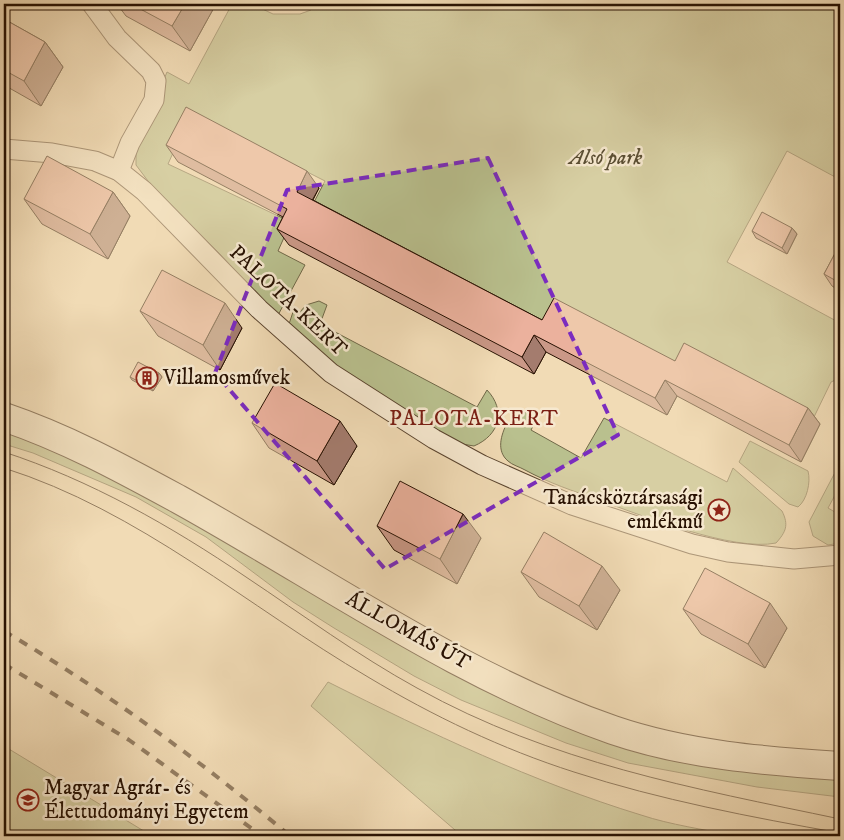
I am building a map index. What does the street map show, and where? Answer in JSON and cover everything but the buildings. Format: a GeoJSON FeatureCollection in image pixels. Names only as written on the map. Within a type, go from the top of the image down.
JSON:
{"type":"FeatureCollection","features":[{"type":"Feature","properties":{"kind":"main road","name":"ÁLLOMÁS ÚT"},"geometry":{"type":"LineString","coordinates":[[4,417],[63,438],[93,452],[447,654],[514,688],[584,718],[647,740],[714,754],[840,766]]}},
{"type":"Feature","properties":{"kind":"street"},"geometry":{"type":"LineString","coordinates":[[92,4],[117,38],[144,62],[156,81],[154,100],[130,143],[119,171]]}},
{"type":"Feature","properties":{"kind":"street","name":"PALOTA-KERT"},"geometry":{"type":"LineString","coordinates":[[4,150],[52,153],[87,159],[119,171],[144,191],[258,309],[310,356],[331,373],[394,414],[474,461],[572,505],[692,544],[728,552],[794,559],[840,555]]}},
{"type":"Feature","properties":{"kind":"highlighted area"},"geometry":{"type":"Polygon","coordinates":[[[488,158],[618,435],[385,569],[215,373],[287,190],[488,158]]]}},
{"type":"Feature","properties":{"kind":"green space","name":"Alsó park"},"geometry":{"type":"Polygon","coordinates":[[[232,4],[252,4],[273,14],[300,14],[311,10],[316,4],[840,4],[840,171],[837,178],[787,151],[727,262],[840,323],[840,378],[831,382],[814,417],[680,369],[550,330],[312,206],[325,181],[191,113],[168,164],[291,222],[278,251],[305,265],[277,317],[219,253],[154,189],[136,165],[136,148],[167,72],[189,84],[232,4]]]}},
{"type":"Feature","properties":{"kind":"green space"},"geometry":{"type":"Polygon","coordinates":[[[319,301],[327,305],[320,324],[477,407],[487,390],[497,406],[498,414],[495,429],[483,441],[474,446],[462,444],[394,405],[325,359],[289,324],[294,309],[300,312],[306,305],[319,301]]]}},
{"type":"Feature","properties":{"kind":"green space"},"geometry":{"type":"Polygon","coordinates":[[[531,411],[539,415],[531,430],[581,458],[604,418],[727,482],[733,468],[782,511],[786,524],[784,532],[776,543],[736,542],[712,537],[638,514],[534,475],[510,462],[504,457],[501,448],[503,433],[507,423],[512,425],[519,414],[531,411]]]}},
{"type":"Feature","properties":{"kind":"green space"},"geometry":{"type":"Polygon","coordinates":[[[4,430],[80,458],[471,681],[840,776],[840,797],[757,787],[628,763],[566,743],[461,700],[414,676],[334,628],[293,602],[206,537],[136,497],[33,453],[4,444],[4,430]]]}},
{"type":"Feature","properties":{"kind":"green space"},"geometry":{"type":"Polygon","coordinates":[[[750,441],[808,471],[808,491],[798,507],[789,504],[739,462],[750,441]]]}},
{"type":"Feature","properties":{"kind":"green space"},"geometry":{"type":"Polygon","coordinates":[[[840,463],[840,486],[828,508],[840,515],[840,543],[828,545],[813,536],[809,522],[840,463]]]}},
{"type":"Feature","properties":{"kind":"green space"},"geometry":{"type":"Polygon","coordinates":[[[328,682],[443,738],[521,772],[601,802],[652,818],[734,836],[462,836],[311,706],[328,682]]]}},
{"type":"Feature","properties":{"kind":"green space"},"geometry":{"type":"Polygon","coordinates":[[[4,746],[152,836],[4,836],[4,746]]]}},
{"type":"Feature","properties":{"kind":"tram line"},"geometry":{"type":"LineString","coordinates":[[4,452],[68,476],[159,522],[218,558],[373,662],[417,688],[468,714],[519,736],[624,770],[677,784],[840,819]]}},
{"type":"Feature","properties":{"kind":"tram line"},"geometry":{"type":"LineString","coordinates":[[4,468],[54,486],[147,534],[368,677],[468,731],[547,763],[606,782],[739,814],[840,833]]}},
{"type":"Feature","properties":{"kind":"railway"},"geometry":{"type":"LineString","coordinates":[[4,631],[115,702],[222,780],[290,836]]}},
{"type":"Feature","properties":{"kind":"railway"},"geometry":{"type":"LineString","coordinates":[[4,664],[129,740],[262,836]]}},
{"type":"Feature","properties":{"kind":"place","name":"Villamosművek"},"geometry":{"type":"Point","coordinates":[147,378]}},
{"type":"Feature","properties":{"kind":"place","name":"Tanácsköztársasági emlékmű"},"geometry":{"type":"Point","coordinates":[719,510]}},
{"type":"Feature","properties":{"kind":"place","name":"Magyar Agrár- és Élettudományi Egyetem"},"geometry":{"type":"Point","coordinates":[28,800]}},
{"type":"Feature","properties":{"kind":"district","name":"PALOTA-KERT"},"geometry":{"type":"Point","coordinates":[474,418]}}]}
